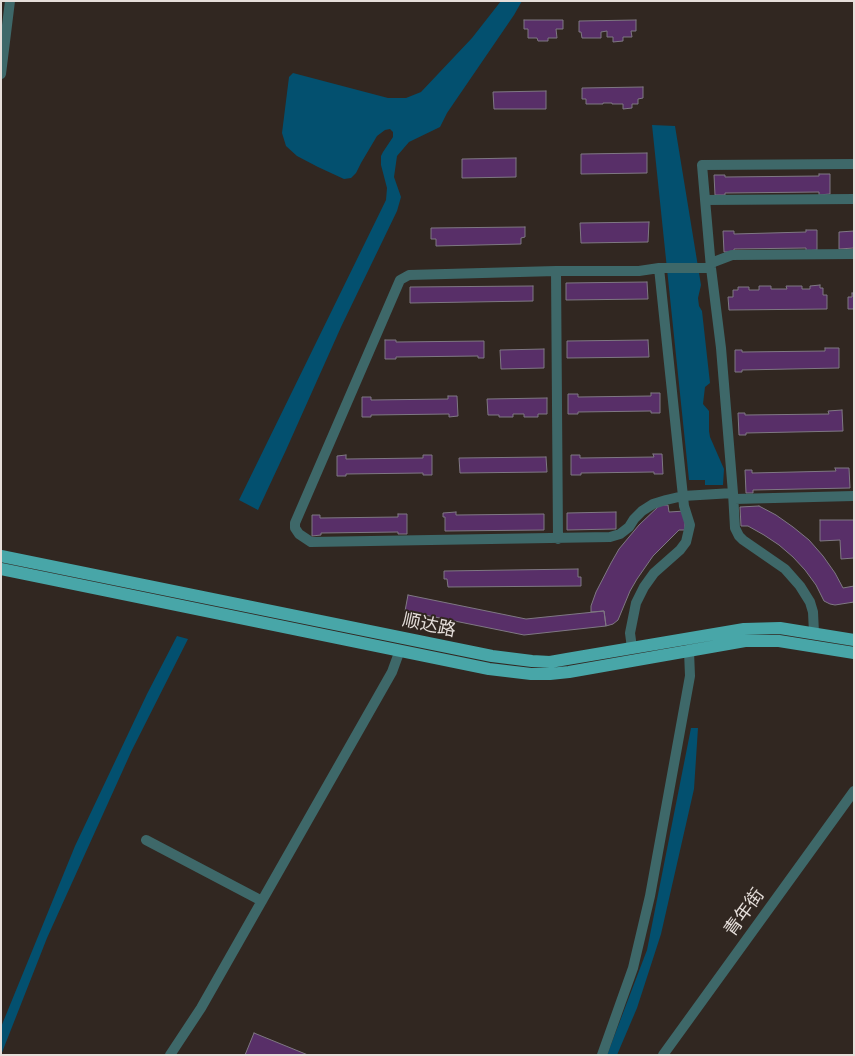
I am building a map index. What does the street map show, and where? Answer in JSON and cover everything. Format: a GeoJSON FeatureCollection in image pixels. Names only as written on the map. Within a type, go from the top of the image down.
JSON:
{"type":"FeatureCollection","features":[{"type":"Feature","properties":{"kind":"main road","name":"顺达路"},"geometry":{"type":"LineString","coordinates":[[1,556],[492,656],[532,661],[550,662],[744,629],[780,628],[854,640]]}},
{"type":"Feature","properties":{"kind":"main road","name":"顺达路"},"geometry":{"type":"LineString","coordinates":[[1,569],[490,669],[531,674],[550,674],[745,641],[779,640],[854,653]]}},
{"type":"Feature","properties":{"kind":"street"},"geometry":{"type":"LineString","coordinates":[[1,74],[10,1]]}},
{"type":"Feature","properties":{"kind":"street"},"geometry":{"type":"LineString","coordinates":[[814,633],[813,612],[810,602],[800,586],[785,569],[743,540],[735,528],[721,348],[702,165],[854,164]]}},
{"type":"Feature","properties":{"kind":"street"},"geometry":{"type":"LineString","coordinates":[[705,200],[854,199]]}},
{"type":"Feature","properties":{"kind":"street"},"geometry":{"type":"LineString","coordinates":[[854,254],[732,255],[711,265],[639,271],[408,275],[400,280],[295,523],[295,528],[299,534],[311,542],[610,537],[620,534],[629,527],[634,518],[653,504],[683,496],[854,496]]}},
{"type":"Feature","properties":{"kind":"street"},"geometry":{"type":"LineString","coordinates":[[632,648],[630,633],[636,603],[654,573],[680,550],[686,542],[690,525],[684,506],[659,268]]}},
{"type":"Feature","properties":{"kind":"street"},"geometry":{"type":"LineString","coordinates":[[556,271],[558,539]]}},
{"type":"Feature","properties":{"kind":"street"},"geometry":{"type":"LineString","coordinates":[[170,1055],[201,1008],[262,901],[392,672],[400,650]]}},
{"type":"Feature","properties":{"kind":"street"},"geometry":{"type":"LineString","coordinates":[[602,1055],[633,968],[650,896],[690,676],[689,651]]}},
{"type":"Feature","properties":{"kind":"street","name":"青年街"},"geometry":{"type":"LineString","coordinates":[[663,1055],[854,791]]}},
{"type":"Feature","properties":{"kind":"street"},"geometry":{"type":"LineString","coordinates":[[146,840],[262,901]]}},
{"type":"Feature","properties":{"kind":"water"},"geometry":{"type":"Polygon","coordinates":[[[501,1],[522,1],[447,113],[440,127],[409,142],[397,156],[394,177],[401,197],[397,211],[341,327],[258,510],[239,500],[386,200],[387,188],[381,165],[381,156],[393,137],[393,132],[390,129],[377,136],[356,173],[351,178],[344,179],[297,156],[286,146],[282,133],[289,77],[293,73],[388,98],[406,98],[421,92],[472,38],[501,1]]]}},
{"type":"Feature","properties":{"kind":"water"},"geometry":{"type":"Polygon","coordinates":[[[652,125],[675,126],[701,285],[698,298],[702,311],[710,383],[705,387],[703,404],[709,411],[710,437],[724,469],[723,485],[705,485],[705,480],[689,480],[652,125]]]}},
{"type":"Feature","properties":{"kind":"water"},"geometry":{"type":"Polygon","coordinates":[[[177,636],[188,639],[132,750],[47,938],[1,1055],[1,1027],[75,846],[147,694],[177,636]]]}},
{"type":"Feature","properties":{"kind":"water"},"geometry":{"type":"Polygon","coordinates":[[[691,728],[698,728],[694,789],[661,934],[637,1008],[617,1055],[607,1055],[647,950],[691,728]]]}},
{"type":"Feature","properties":{"kind":"building"},"geometry":{"type":"Polygon","coordinates":[[[524,20],[563,20],[563,29],[556,29],[557,38],[548,38],[548,41],[538,41],[537,38],[528,38],[528,29],[524,29],[524,20]]]}},
{"type":"Feature","properties":{"kind":"building"},"geometry":{"type":"Polygon","coordinates":[[[636,20],[636,31],[631,31],[632,37],[623,37],[623,41],[613,42],[613,37],[607,37],[607,31],[601,32],[601,38],[582,38],[581,32],[579,32],[579,21],[636,20]]]}},
{"type":"Feature","properties":{"kind":"building"},"geometry":{"type":"Polygon","coordinates":[[[643,87],[643,98],[638,99],[638,104],[632,104],[632,108],[623,109],[623,104],[612,103],[586,104],[586,99],[582,99],[582,88],[643,87]]]}},
{"type":"Feature","properties":{"kind":"building"},"geometry":{"type":"Polygon","coordinates":[[[546,91],[546,109],[494,109],[493,92],[546,91]]]}},
{"type":"Feature","properties":{"kind":"building"},"geometry":{"type":"Polygon","coordinates":[[[647,153],[647,173],[581,174],[581,154],[647,153]]]}},
{"type":"Feature","properties":{"kind":"building"},"geometry":{"type":"Polygon","coordinates":[[[516,158],[516,177],[462,178],[462,159],[516,158]]]}},
{"type":"Feature","properties":{"kind":"building"},"geometry":{"type":"Polygon","coordinates":[[[819,174],[830,174],[830,194],[819,195],[819,192],[725,193],[725,195],[715,195],[714,175],[725,175],[725,177],[819,176],[819,174]]]}},
{"type":"Feature","properties":{"kind":"building"},"geometry":{"type":"Polygon","coordinates":[[[649,222],[648,242],[581,243],[580,223],[649,222]]]}},
{"type":"Feature","properties":{"kind":"building"},"geometry":{"type":"Polygon","coordinates":[[[525,227],[525,237],[521,238],[521,244],[436,246],[436,239],[431,239],[431,228],[525,227]]]}},
{"type":"Feature","properties":{"kind":"building"},"geometry":{"type":"Polygon","coordinates":[[[806,230],[817,230],[817,250],[806,251],[806,248],[734,249],[734,252],[724,252],[723,231],[734,231],[734,234],[806,232],[806,230]]]}},
{"type":"Feature","properties":{"kind":"building"},"geometry":{"type":"Polygon","coordinates":[[[854,231],[854,248],[839,249],[839,232],[854,231]]]}},
{"type":"Feature","properties":{"kind":"building"},"geometry":{"type":"Polygon","coordinates":[[[647,282],[648,299],[566,300],[566,283],[647,282]]]}},
{"type":"Feature","properties":{"kind":"building"},"geometry":{"type":"Polygon","coordinates":[[[820,285],[820,288],[823,288],[823,295],[827,295],[827,309],[729,310],[728,297],[733,297],[733,290],[738,290],[738,287],[749,287],[749,290],[759,290],[759,286],[771,286],[771,289],[787,289],[786,286],[802,286],[802,289],[810,289],[810,286],[820,285]]]}},
{"type":"Feature","properties":{"kind":"building"},"geometry":{"type":"Polygon","coordinates":[[[533,286],[533,301],[410,303],[410,287],[533,286]]]}},
{"type":"Feature","properties":{"kind":"building"},"geometry":{"type":"Polygon","coordinates":[[[852,293],[854,293],[854,309],[848,309],[848,297],[852,297],[852,293]]]}},
{"type":"Feature","properties":{"kind":"building"},"geometry":{"type":"Polygon","coordinates":[[[385,340],[396,340],[396,342],[484,341],[484,358],[478,358],[478,356],[396,357],[396,359],[385,359],[385,340]]]}},
{"type":"Feature","properties":{"kind":"building"},"geometry":{"type":"Polygon","coordinates":[[[648,340],[649,357],[567,358],[567,341],[648,340]]]}},
{"type":"Feature","properties":{"kind":"building"},"geometry":{"type":"Polygon","coordinates":[[[825,348],[839,348],[839,368],[742,370],[742,372],[735,372],[735,350],[742,350],[742,352],[825,351],[825,348]]]}},
{"type":"Feature","properties":{"kind":"building"},"geometry":{"type":"Polygon","coordinates":[[[544,349],[544,368],[501,369],[500,350],[544,349]]]}},
{"type":"Feature","properties":{"kind":"building"},"geometry":{"type":"Polygon","coordinates":[[[651,393],[660,393],[660,413],[651,413],[651,411],[578,412],[578,414],[568,414],[568,394],[578,394],[578,397],[651,396],[651,393]]]}},
{"type":"Feature","properties":{"kind":"building"},"geometry":{"type":"Polygon","coordinates":[[[448,396],[457,396],[458,416],[449,417],[449,414],[371,415],[371,417],[362,417],[362,397],[371,397],[371,400],[448,399],[448,396]]]}},
{"type":"Feature","properties":{"kind":"building"},"geometry":{"type":"Polygon","coordinates":[[[547,398],[547,414],[538,414],[538,417],[524,417],[524,414],[513,414],[513,417],[488,415],[487,399],[547,398]]]}},
{"type":"Feature","properties":{"kind":"building"},"geometry":{"type":"Polygon","coordinates":[[[842,410],[843,431],[746,433],[746,435],[739,435],[738,413],[745,413],[745,415],[829,414],[828,411],[842,410]]]}},
{"type":"Feature","properties":{"kind":"building"},"geometry":{"type":"Polygon","coordinates":[[[653,454],[662,454],[663,474],[654,474],[654,472],[581,473],[581,475],[571,475],[571,455],[580,455],[580,458],[654,457],[653,454]]]}},
{"type":"Feature","properties":{"kind":"building"},"geometry":{"type":"Polygon","coordinates":[[[346,455],[346,459],[423,458],[423,455],[432,455],[432,475],[423,475],[423,473],[346,474],[346,476],[337,476],[337,456],[346,455]]]}},
{"type":"Feature","properties":{"kind":"building"},"geometry":{"type":"Polygon","coordinates":[[[546,457],[547,472],[460,473],[459,458],[546,457]]]}},
{"type":"Feature","properties":{"kind":"building"},"geometry":{"type":"Polygon","coordinates":[[[835,468],[849,468],[850,488],[753,490],[753,493],[746,493],[745,470],[752,470],[752,473],[836,471],[835,468]]]}},
{"type":"Feature","properties":{"kind":"building"},"geometry":{"type":"Polygon","coordinates":[[[660,505],[668,505],[669,512],[685,511],[685,530],[679,530],[653,556],[630,591],[618,620],[606,626],[604,611],[591,612],[596,592],[619,549],[639,525],[660,505]]]}},
{"type":"Feature","properties":{"kind":"building"},"geometry":{"type":"Polygon","coordinates":[[[759,506],[776,515],[809,540],[823,556],[843,588],[854,586],[854,602],[835,605],[824,601],[816,585],[793,557],[764,535],[748,526],[741,526],[740,507],[759,506]]]}},
{"type":"Feature","properties":{"kind":"building"},"geometry":{"type":"Polygon","coordinates":[[[456,512],[456,515],[544,514],[544,530],[445,531],[445,517],[443,517],[443,513],[456,512]]]}},
{"type":"Feature","properties":{"kind":"building"},"geometry":{"type":"Polygon","coordinates":[[[616,512],[616,529],[567,530],[567,513],[616,512]]]}},
{"type":"Feature","properties":{"kind":"building"},"geometry":{"type":"Polygon","coordinates":[[[398,514],[407,514],[407,534],[398,534],[398,532],[321,533],[321,535],[312,536],[312,515],[320,515],[320,518],[398,517],[398,514]]]}},
{"type":"Feature","properties":{"kind":"building"},"geometry":{"type":"Polygon","coordinates":[[[820,520],[854,520],[854,558],[841,559],[840,540],[820,541],[820,520]]]}},
{"type":"Feature","properties":{"kind":"building"},"geometry":{"type":"Polygon","coordinates":[[[578,569],[578,577],[581,577],[581,586],[448,587],[447,579],[444,579],[444,571],[578,569]]]}},
{"type":"Feature","properties":{"kind":"building"},"geometry":{"type":"Polygon","coordinates":[[[408,595],[526,619],[604,611],[606,626],[524,635],[405,611],[408,595]]]}},
{"type":"Feature","properties":{"kind":"building"},"geometry":{"type":"Polygon","coordinates":[[[254,1033],[308,1055],[245,1055],[254,1033]]]}}]}
